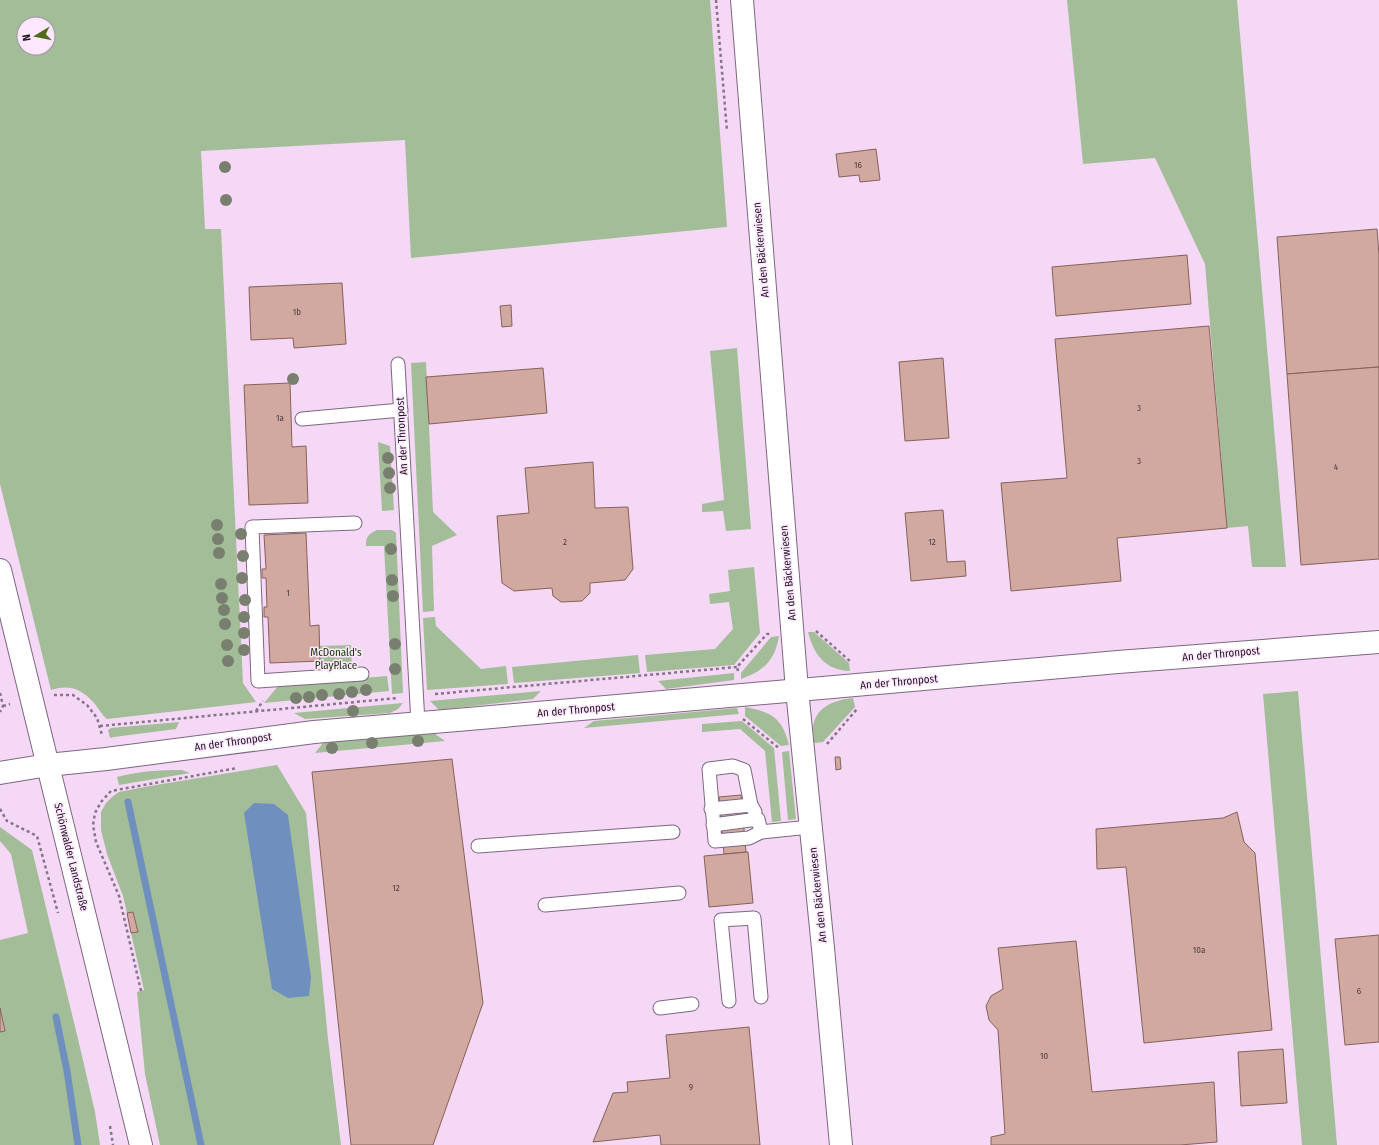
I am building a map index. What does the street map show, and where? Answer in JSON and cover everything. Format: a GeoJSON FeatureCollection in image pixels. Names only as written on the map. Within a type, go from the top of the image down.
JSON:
{"type":"FeatureCollection","features":[{"type":"Feature","properties":{"kind":"street","name":"An den Bäckerwiesen"},"geometry":{"type":"LineString","coordinates":[[742,0],[802,748],[823,948],[841,1145]]}},
{"type":"Feature","properties":{"kind":"street","name":"Schönwalder Landstraße"},"geometry":{"type":"LineString","coordinates":[[0,570],[141,1145]]}},
{"type":"Feature","properties":{"kind":"street","name":"An der Thronpost"},"geometry":{"type":"LineString","coordinates":[[0,773],[48,765],[314,732],[1118,662],[1379,642]]}},
{"type":"Feature","properties":{"kind":"lane","name":"An der Thronpost"},"geometry":{"type":"LineString","coordinates":[[398,364],[418,723]]}},
{"type":"Feature","properties":{"kind":"lane"},"geometry":{"type":"LineString","coordinates":[[302,419],[401,410]]}},
{"type":"Feature","properties":{"kind":"lane"},"geometry":{"type":"LineString","coordinates":[[355,523],[252,527],[258,681],[362,674]]}},
{"type":"Feature","properties":{"kind":"lane"},"geometry":{"type":"LineString","coordinates":[[760,832],[758,819],[751,805],[744,770],[733,766],[709,769],[714,841],[749,838],[760,832],[810,827]]}},
{"type":"Feature","properties":{"kind":"lane"},"geometry":{"type":"LineString","coordinates":[[711,809],[751,805]]}},
{"type":"Feature","properties":{"kind":"lane"},"geometry":{"type":"LineString","coordinates":[[713,825],[758,819]]}},
{"type":"Feature","properties":{"kind":"lane"},"geometry":{"type":"LineString","coordinates":[[478,846],[673,832]]}},
{"type":"Feature","properties":{"kind":"lane"},"geometry":{"type":"LineString","coordinates":[[546,905],[679,893]]}},
{"type":"Feature","properties":{"kind":"lane"},"geometry":{"type":"LineString","coordinates":[[729,1000],[721,920],[754,918],[761,997]]}},
{"type":"Feature","properties":{"kind":"lane"},"geometry":{"type":"LineString","coordinates":[[660,1008],[692,1004]]}},
{"type":"Feature","properties":{"kind":"path"},"geometry":{"type":"LineString","coordinates":[[802,748],[825,746],[857,710],[855,686]]}},
{"type":"Feature","properties":{"kind":"path"},"geometry":{"type":"LineString","coordinates":[[0,693],[3,706],[0,712]]}},
{"type":"Feature","properties":{"kind":"path"},"geometry":{"type":"LineString","coordinates":[[52,695],[73,695],[87,705],[97,718],[100,726]]}},
{"type":"Feature","properties":{"kind":"path"},"geometry":{"type":"LineString","coordinates":[[111,791],[101,802],[95,813],[93,825],[96,842],[120,896],[141,991]]}},
{"type":"Feature","properties":{"kind":"path"},"geometry":{"type":"LineString","coordinates":[[0,808],[7,821],[37,836],[60,921]]}},
{"type":"Feature","properties":{"kind":"path"},"geometry":{"type":"LineString","coordinates":[[109,1121],[113,1145]]}},
{"type":"Feature","properties":{"kind":"green space"},"geometry":{"type":"Polygon","coordinates":[[[0,0],[710,0],[727,227],[411,258],[405,140],[201,151],[205,229],[221,229],[243,683],[256,702],[107,719],[95,704],[80,691],[70,688],[58,688],[51,690],[0,484],[0,0]]]}},
{"type":"Feature","properties":{"kind":"green space"},"geometry":{"type":"Polygon","coordinates":[[[1067,0],[1237,0],[1286,567],[1252,567],[1248,526],[1227,528],[1205,264],[1155,158],[1083,164],[1067,0]]]}},
{"type":"Feature","properties":{"kind":"green space"},"geometry":{"type":"Polygon","coordinates":[[[737,348],[751,529],[726,531],[723,511],[702,512],[702,504],[724,500],[710,351],[737,348]]]}},
{"type":"Feature","properties":{"kind":"green space"},"geometry":{"type":"Polygon","coordinates":[[[426,362],[433,512],[457,535],[432,546],[434,611],[423,612],[411,363],[426,362]]]}},
{"type":"Feature","properties":{"kind":"green space"},"geometry":{"type":"Polygon","coordinates":[[[378,442],[390,446],[394,510],[382,511],[378,442]]]}},
{"type":"Feature","properties":{"kind":"green space"},"geometry":{"type":"Polygon","coordinates":[[[377,530],[392,530],[396,533],[403,693],[392,694],[384,546],[366,546],[368,536],[377,530]]]}},
{"type":"Feature","properties":{"kind":"green space"},"geometry":{"type":"Polygon","coordinates":[[[754,567],[760,633],[734,665],[647,672],[645,655],[715,649],[733,629],[729,602],[710,604],[709,594],[730,591],[728,570],[754,567]]]}},
{"type":"Feature","properties":{"kind":"green space"},"geometry":{"type":"Polygon","coordinates":[[[435,617],[436,626],[481,669],[506,666],[508,684],[427,690],[423,618],[435,617]]]}},
{"type":"Feature","properties":{"kind":"green space"},"geometry":{"type":"Polygon","coordinates":[[[808,632],[814,632],[849,663],[850,671],[834,668],[822,660],[814,648],[808,632]]]}},
{"type":"Feature","properties":{"kind":"green space"},"geometry":{"type":"Polygon","coordinates":[[[779,636],[775,652],[767,664],[756,672],[741,679],[741,673],[771,637],[779,636]]]}},
{"type":"Feature","properties":{"kind":"green space","name":"McDonald's PlayPlace"},"geometry":{"type":"Polygon","coordinates":[[[351,645],[352,671],[321,673],[319,646],[351,645]]]}},
{"type":"Feature","properties":{"kind":"green space"},"geometry":{"type":"Polygon","coordinates":[[[638,655],[640,673],[514,683],[512,667],[638,655]]]}},
{"type":"Feature","properties":{"kind":"green space"},"geometry":{"type":"Polygon","coordinates":[[[734,673],[734,680],[666,689],[658,681],[734,673]]]}},
{"type":"Feature","properties":{"kind":"green space"},"geometry":{"type":"Polygon","coordinates":[[[387,676],[389,691],[264,703],[279,685],[387,676]]]}},
{"type":"Feature","properties":{"kind":"green space"},"geometry":{"type":"Polygon","coordinates":[[[541,691],[533,699],[439,710],[430,701],[541,691]]]}},
{"type":"Feature","properties":{"kind":"green space"},"geometry":{"type":"Polygon","coordinates":[[[1298,691],[1337,1145],[1302,1145],[1263,694],[1298,691]]]}},
{"type":"Feature","properties":{"kind":"green space"},"geometry":{"type":"Polygon","coordinates":[[[853,698],[855,707],[823,742],[814,743],[813,727],[818,714],[822,709],[827,705],[840,700],[853,698]]]}},
{"type":"Feature","properties":{"kind":"green space"},"geometry":{"type":"Polygon","coordinates":[[[403,703],[398,709],[390,713],[305,719],[294,713],[403,703]]]}},
{"type":"Feature","properties":{"kind":"green space"},"geometry":{"type":"Polygon","coordinates":[[[745,707],[762,711],[774,717],[783,728],[789,745],[781,746],[745,716],[745,707]]]}},
{"type":"Feature","properties":{"kind":"green space"},"geometry":{"type":"Polygon","coordinates":[[[737,708],[739,714],[584,728],[594,721],[737,708]]]}},
{"type":"Feature","properties":{"kind":"green space"},"geometry":{"type":"Polygon","coordinates":[[[742,721],[774,748],[781,821],[772,822],[765,751],[740,729],[702,732],[702,724],[742,721]]]}},
{"type":"Feature","properties":{"kind":"green space"},"geometry":{"type":"Polygon","coordinates":[[[179,722],[176,729],[110,738],[108,730],[111,728],[179,722]]]}},
{"type":"Feature","properties":{"kind":"green space"},"geometry":{"type":"Polygon","coordinates":[[[434,733],[445,741],[315,753],[323,743],[434,733]]]}},
{"type":"Feature","properties":{"kind":"green space"},"geometry":{"type":"Polygon","coordinates":[[[789,751],[796,819],[788,820],[782,752],[789,751]]]}},
{"type":"Feature","properties":{"kind":"green space"},"geometry":{"type":"Polygon","coordinates":[[[277,765],[306,813],[328,1039],[341,1145],[160,1145],[145,1074],[137,992],[144,990],[131,933],[138,931],[133,912],[127,913],[123,896],[107,854],[101,830],[101,812],[106,803],[119,792],[277,765]]]}},
{"type":"Feature","properties":{"kind":"green space"},"geometry":{"type":"Polygon","coordinates":[[[182,770],[190,773],[119,785],[117,777],[149,771],[182,770]]]}},
{"type":"Feature","properties":{"kind":"green space"},"geometry":{"type":"Polygon","coordinates":[[[0,827],[32,850],[95,1112],[100,1145],[0,1145],[0,1032],[5,1031],[0,1008],[0,940],[28,933],[11,854],[0,841],[0,827]]]}},
{"type":"Feature","properties":{"kind":"water"},"geometry":{"type":"Polygon","coordinates":[[[254,803],[274,804],[288,815],[311,977],[309,996],[288,998],[272,989],[244,813],[254,803]]]}},
{"type":"Feature","properties":{"kind":"building"},"geometry":{"type":"Polygon","coordinates":[[[876,149],[880,180],[860,182],[859,175],[839,177],[836,154],[876,149]]]}},
{"type":"Feature","properties":{"kind":"building"},"geometry":{"type":"Polygon","coordinates":[[[1377,229],[1379,255],[1379,367],[1287,374],[1277,237],[1377,229]]]}},
{"type":"Feature","properties":{"kind":"building"},"geometry":{"type":"Polygon","coordinates":[[[1187,255],[1191,304],[1056,316],[1052,267],[1187,255]]]}},
{"type":"Feature","properties":{"kind":"building"},"geometry":{"type":"Polygon","coordinates":[[[342,283],[346,344],[294,348],[293,338],[251,340],[249,287],[342,283]]]}},
{"type":"Feature","properties":{"kind":"building"},"geometry":{"type":"Polygon","coordinates":[[[511,305],[512,326],[502,327],[500,306],[511,305]]]}},
{"type":"Feature","properties":{"kind":"building"},"geometry":{"type":"Polygon","coordinates":[[[1209,326],[1227,528],[1117,538],[1121,581],[1011,591],[1001,483],[1067,478],[1055,339],[1209,326]]]}},
{"type":"Feature","properties":{"kind":"building"},"geometry":{"type":"Polygon","coordinates":[[[943,358],[949,438],[905,441],[899,362],[943,358]]]}},
{"type":"Feature","properties":{"kind":"building"},"geometry":{"type":"Polygon","coordinates":[[[1379,367],[1379,559],[1301,565],[1287,374],[1379,367]]]}},
{"type":"Feature","properties":{"kind":"building"},"geometry":{"type":"Polygon","coordinates":[[[543,368],[547,413],[429,424],[426,377],[543,368]]]}},
{"type":"Feature","properties":{"kind":"building"},"geometry":{"type":"Polygon","coordinates":[[[290,383],[292,447],[306,446],[308,503],[249,505],[244,385],[290,383]]]}},
{"type":"Feature","properties":{"kind":"building"},"geometry":{"type":"Polygon","coordinates":[[[593,462],[595,508],[628,507],[633,569],[625,580],[590,583],[590,593],[582,601],[561,602],[553,596],[552,588],[514,591],[502,583],[497,516],[529,513],[525,468],[593,462]]]}},
{"type":"Feature","properties":{"kind":"building"},"geometry":{"type":"Polygon","coordinates":[[[943,510],[947,562],[965,561],[966,576],[911,581],[905,513],[943,510]]]}},
{"type":"Feature","properties":{"kind":"building"},"geometry":{"type":"Polygon","coordinates":[[[306,533],[310,626],[319,625],[320,661],[270,663],[268,617],[264,617],[264,607],[267,607],[266,578],[262,578],[262,569],[266,569],[264,535],[306,533]]]}},
{"type":"Feature","properties":{"kind":"building"},"geometry":{"type":"Polygon","coordinates":[[[835,757],[840,757],[841,769],[836,770],[835,757]]]}},
{"type":"Feature","properties":{"kind":"building"},"geometry":{"type":"Polygon","coordinates":[[[452,759],[483,1003],[433,1145],[351,1145],[312,772],[452,759]]]}},
{"type":"Feature","properties":{"kind":"building"},"geometry":{"type":"Polygon","coordinates":[[[741,795],[746,852],[724,854],[719,797],[741,795]]]}},
{"type":"Feature","properties":{"kind":"building"},"geometry":{"type":"Polygon","coordinates":[[[1237,812],[1244,842],[1255,853],[1272,1030],[1144,1043],[1126,867],[1097,869],[1096,829],[1223,818],[1237,812]]]}},
{"type":"Feature","properties":{"kind":"building"},"geometry":{"type":"Polygon","coordinates":[[[748,852],[753,903],[709,907],[704,856],[748,852]]]}},
{"type":"Feature","properties":{"kind":"building"},"geometry":{"type":"Polygon","coordinates":[[[133,912],[138,932],[131,933],[127,913],[133,912]]]}},
{"type":"Feature","properties":{"kind":"building"},"geometry":{"type":"Polygon","coordinates":[[[1379,935],[1379,1042],[1345,1045],[1335,939],[1379,935]]]}},
{"type":"Feature","properties":{"kind":"building"},"geometry":{"type":"Polygon","coordinates":[[[1076,941],[1092,1092],[1214,1082],[1217,1142],[1180,1145],[991,1145],[991,1137],[1005,1134],[998,1030],[989,1020],[986,1006],[991,996],[1003,989],[998,948],[1076,941]]]}},
{"type":"Feature","properties":{"kind":"building"},"geometry":{"type":"Polygon","coordinates":[[[0,1008],[5,1031],[0,1032],[0,1008]]]}},
{"type":"Feature","properties":{"kind":"building"},"geometry":{"type":"Polygon","coordinates":[[[749,1027],[760,1145],[661,1145],[660,1135],[593,1142],[613,1093],[628,1092],[627,1082],[670,1078],[666,1035],[749,1027]]]}},
{"type":"Feature","properties":{"kind":"building"},"geometry":{"type":"Polygon","coordinates":[[[1283,1049],[1287,1103],[1241,1106],[1238,1052],[1283,1049]]]}},
{"type":"Feature","properties":{"kind":"waterway"},"geometry":{"type":"LineString","coordinates":[[128,802],[201,1145]]}},
{"type":"Feature","properties":{"kind":"waterway"},"geometry":{"type":"LineString","coordinates":[[56,1017],[67,1071],[78,1145]]}}]}
